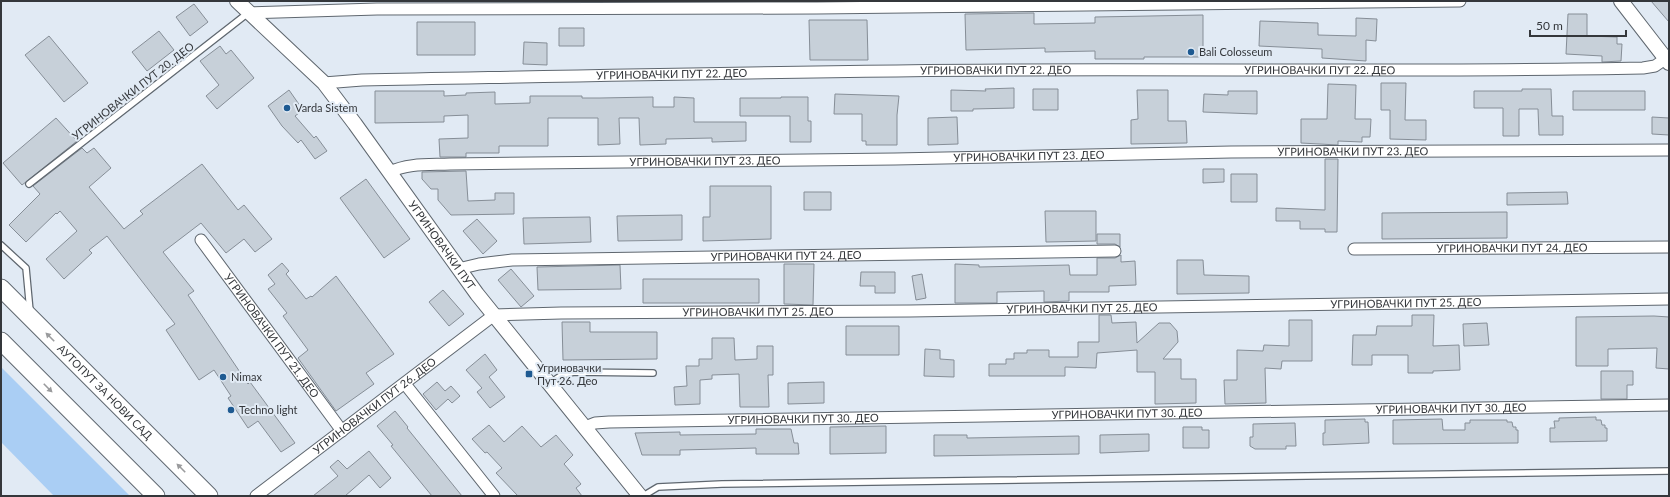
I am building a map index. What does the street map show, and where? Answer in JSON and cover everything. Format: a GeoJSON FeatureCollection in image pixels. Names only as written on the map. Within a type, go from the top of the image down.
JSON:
{"type":"FeatureCollection","features":[{"type":"Feature","properties":{"kind":"main road","name":"АУТОПУТ ЗА НОВИ САД"},"geometry":{"type":"LineString","coordinates":[[1,288],[209,496]]}},
{"type":"Feature","properties":{"kind":"main road"},"geometry":{"type":"LineString","coordinates":[[1,341],[156,496]]}},
{"type":"Feature","properties":{"kind":"street","name":"УГРИНОВАЧКИ ПУТ"},"geometry":{"type":"LineString","coordinates":[[237,1],[324,83],[390,172],[458,269],[640,496]]}},
{"type":"Feature","properties":{"kind":"street"},"geometry":{"type":"LineString","coordinates":[[249,13],[377,10],[817,8],[1460,1]]}},
{"type":"Feature","properties":{"kind":"street"},"geometry":{"type":"LineString","coordinates":[[1621,1],[1667,61]]}},
{"type":"Feature","properties":{"kind":"street","name":"УГРИНОВАЧКИ ПУТ 22. ДЕО"},"geometry":{"type":"LineString","coordinates":[[324,83],[370,80],[1002,70],[1290,69],[1465,71],[1643,68],[1655,66],[1667,61]]}},
{"type":"Feature","properties":{"kind":"street","name":"УГРИНОВАЧКИ ПУТ 23. ДЕО"},"geometry":{"type":"LineString","coordinates":[[390,172],[400,167],[450,164],[895,159],[1231,152],[1669,150]]}},
{"type":"Feature","properties":{"kind":"street","name":"УГРИНОВАЧКИ ПУТ 21. ДЕО"},"geometry":{"type":"LineString","coordinates":[[201,240],[342,432]]}},
{"type":"Feature","properties":{"kind":"street","name":"УГРИНОВАЧКИ ПУТ 24. ДЕО"},"geometry":{"type":"LineString","coordinates":[[1354,249],[1669,247]]}},
{"type":"Feature","properties":{"kind":"street","name":"УГРИНОВАЧКИ ПУТ 24. ДЕО"},"geometry":{"type":"LineString","coordinates":[[458,269],[479,264],[512,260],[1115,251]]}},
{"type":"Feature","properties":{"kind":"street","name":"УГРИНОВАЧКИ ПУТ 25. ДЕО"},"geometry":{"type":"LineString","coordinates":[[494,315],[561,313],[926,311],[1669,299]]}},
{"type":"Feature","properties":{"kind":"street","name":"УГРИНОВАЧКИ ПУТ 26. ДЕО"},"geometry":{"type":"LineString","coordinates":[[256,496],[494,315]]}},
{"type":"Feature","properties":{"kind":"street"},"geometry":{"type":"LineString","coordinates":[[405,384],[494,496]]}},
{"type":"Feature","properties":{"kind":"street","name":"УГРИНОВАЧКИ ПУТ 30. ДЕО"},"geometry":{"type":"LineString","coordinates":[[585,427],[595,423],[609,422],[1192,414],[1669,405]]}},
{"type":"Feature","properties":{"kind":"lane","name":"УГРИНОВАЧКИ ПУТ 20. ДЕО"},"geometry":{"type":"LineString","coordinates":[[29,184],[249,13]]}},
{"type":"Feature","properties":{"kind":"lane"},"geometry":{"type":"LineString","coordinates":[[1,245],[26,268],[30,317]]}},
{"type":"Feature","properties":{"kind":"lane"},"geometry":{"type":"LineString","coordinates":[[549,383],[562,375],[574,372],[653,373]]}},
{"type":"Feature","properties":{"kind":"lane"},"geometry":{"type":"LineString","coordinates":[[643,496],[658,487],[722,484],[1669,471]]}},
{"type":"Feature","properties":{"kind":"shaded area"},"geometry":{"type":"Polygon","coordinates":[[[1,367],[130,496],[54,496],[1,442],[1,367]]]}},
{"type":"Feature","properties":{"kind":"building"},"geometry":{"type":"Polygon","coordinates":[[[1651,1],[1669,1],[1669,22],[1651,1]]]}},
{"type":"Feature","properties":{"kind":"building"},"geometry":{"type":"Polygon","coordinates":[[[194,4],[208,22],[190,36],[176,17],[194,4]]]}},
{"type":"Feature","properties":{"kind":"building"},"geometry":{"type":"Polygon","coordinates":[[[1034,13],[1034,24],[1095,23],[1095,17],[1203,15],[1203,57],[1095,59],[1095,51],[1045,52],[1045,48],[966,50],[965,14],[1034,13]]]}},
{"type":"Feature","properties":{"kind":"building"},"geometry":{"type":"Polygon","coordinates":[[[1568,14],[1587,14],[1587,36],[1617,37],[1617,44],[1622,44],[1621,61],[1602,62],[1602,56],[1566,54],[1568,14]]]}},
{"type":"Feature","properties":{"kind":"building"},"geometry":{"type":"Polygon","coordinates":[[[1356,18],[1377,19],[1376,41],[1366,40],[1366,61],[1322,58],[1322,49],[1259,46],[1260,21],[1318,23],[1318,35],[1356,36],[1356,18]]]}},
{"type":"Feature","properties":{"kind":"building"},"geometry":{"type":"Polygon","coordinates":[[[809,20],[867,20],[868,60],[810,60],[809,20]]]}},
{"type":"Feature","properties":{"kind":"building"},"geometry":{"type":"Polygon","coordinates":[[[417,22],[475,22],[475,55],[417,55],[417,22]]]}},
{"type":"Feature","properties":{"kind":"building"},"geometry":{"type":"Polygon","coordinates":[[[559,28],[584,28],[584,46],[559,46],[559,28]]]}},
{"type":"Feature","properties":{"kind":"building"},"geometry":{"type":"Polygon","coordinates":[[[159,31],[174,50],[147,71],[132,52],[159,31]]]}},
{"type":"Feature","properties":{"kind":"building"},"geometry":{"type":"Polygon","coordinates":[[[49,36],[88,83],[64,102],[25,55],[49,36]]]}},
{"type":"Feature","properties":{"kind":"building"},"geometry":{"type":"Polygon","coordinates":[[[524,42],[547,43],[547,65],[523,64],[524,42]]]}},
{"type":"Feature","properties":{"kind":"building"},"geometry":{"type":"Polygon","coordinates":[[[220,46],[226,54],[231,50],[254,78],[217,109],[206,96],[219,85],[200,61],[220,46]]]}},
{"type":"Feature","properties":{"kind":"building"},"geometry":{"type":"Polygon","coordinates":[[[1381,83],[1406,83],[1405,120],[1426,120],[1426,140],[1390,139],[1390,110],[1381,110],[1381,83]]]}},
{"type":"Feature","properties":{"kind":"building"},"geometry":{"type":"Polygon","coordinates":[[[1328,84],[1356,85],[1355,119],[1371,119],[1370,137],[1362,137],[1362,142],[1338,141],[1338,145],[1301,143],[1301,119],[1327,119],[1328,84]]]}},
{"type":"Feature","properties":{"kind":"building"},"geometry":{"type":"Polygon","coordinates":[[[1014,88],[1014,108],[951,111],[951,90],[986,91],[985,89],[1014,88]]]}},
{"type":"Feature","properties":{"kind":"building"},"geometry":{"type":"Polygon","coordinates":[[[1033,89],[1058,89],[1058,110],[1033,110],[1033,89]]]}},
{"type":"Feature","properties":{"kind":"building"},"geometry":{"type":"Polygon","coordinates":[[[1522,89],[1551,89],[1552,116],[1563,116],[1563,135],[1539,135],[1538,109],[1519,109],[1519,136],[1503,136],[1503,108],[1474,108],[1474,91],[1522,91],[1522,89]]]}},
{"type":"Feature","properties":{"kind":"building"},"geometry":{"type":"Polygon","coordinates":[[[289,90],[303,110],[295,116],[314,138],[316,136],[327,151],[315,159],[301,140],[298,143],[282,126],[268,106],[289,90]]]}},
{"type":"Feature","properties":{"kind":"building"},"geometry":{"type":"Polygon","coordinates":[[[1137,90],[1168,90],[1168,121],[1186,121],[1187,143],[1131,144],[1131,120],[1138,119],[1137,90]]]}},
{"type":"Feature","properties":{"kind":"building"},"geometry":{"type":"Polygon","coordinates":[[[375,91],[444,91],[444,96],[466,95],[466,93],[495,92],[495,104],[530,103],[530,96],[582,96],[582,98],[653,97],[653,107],[674,107],[674,97],[694,98],[694,122],[746,122],[746,141],[712,142],[712,138],[666,139],[666,144],[640,145],[639,118],[619,118],[620,144],[598,145],[598,118],[548,118],[548,146],[499,146],[499,153],[466,153],[466,157],[440,157],[439,139],[468,138],[468,115],[444,116],[444,122],[375,123],[375,91]]]}},
{"type":"Feature","properties":{"kind":"building"},"geometry":{"type":"Polygon","coordinates":[[[1228,91],[1257,91],[1257,114],[1203,112],[1204,94],[1228,95],[1228,91]]]}},
{"type":"Feature","properties":{"kind":"building"},"geometry":{"type":"Polygon","coordinates":[[[1573,91],[1645,91],[1645,110],[1573,110],[1573,91]]]}},
{"type":"Feature","properties":{"kind":"building"},"geometry":{"type":"Polygon","coordinates":[[[835,94],[899,96],[897,115],[897,145],[866,145],[866,141],[862,141],[862,114],[834,114],[835,94]]]}},
{"type":"Feature","properties":{"kind":"building"},"geometry":{"type":"Polygon","coordinates":[[[808,97],[808,121],[811,121],[811,142],[790,142],[790,116],[740,116],[740,98],[808,97]]]}},
{"type":"Feature","properties":{"kind":"building"},"geometry":{"type":"Polygon","coordinates":[[[957,117],[958,144],[928,145],[928,118],[957,117]]]}},
{"type":"Feature","properties":{"kind":"building"},"geometry":{"type":"Polygon","coordinates":[[[1652,117],[1669,118],[1669,135],[1652,134],[1652,117]]]}},
{"type":"Feature","properties":{"kind":"building"},"geometry":{"type":"Polygon","coordinates":[[[56,118],[77,141],[22,185],[3,163],[56,118]]]}},
{"type":"Feature","properties":{"kind":"building"},"geometry":{"type":"Polygon","coordinates":[[[82,148],[87,153],[94,148],[111,168],[89,187],[124,229],[143,214],[140,211],[202,164],[238,210],[244,205],[272,239],[255,252],[244,239],[226,253],[201,223],[163,252],[194,291],[188,295],[248,384],[250,382],[295,443],[281,452],[258,421],[248,428],[228,398],[231,396],[214,370],[199,380],[166,330],[175,324],[107,236],[89,250],[92,253],[64,279],[46,259],[77,231],[60,211],[57,214],[56,213],[26,242],[9,225],[40,194],[33,186],[82,148]]]}},
{"type":"Feature","properties":{"kind":"building"},"geometry":{"type":"Polygon","coordinates":[[[1325,159],[1338,159],[1337,232],[1325,232],[1325,229],[1300,229],[1300,221],[1276,221],[1276,208],[1325,210],[1325,159]]]}},
{"type":"Feature","properties":{"kind":"building"},"geometry":{"type":"Polygon","coordinates":[[[1203,169],[1224,169],[1224,182],[1203,183],[1203,169]]]}},
{"type":"Feature","properties":{"kind":"building"},"geometry":{"type":"Polygon","coordinates":[[[466,171],[468,201],[495,200],[495,193],[514,193],[514,214],[451,215],[438,200],[438,189],[431,189],[422,179],[422,172],[466,171]]]}},
{"type":"Feature","properties":{"kind":"building"},"geometry":{"type":"Polygon","coordinates":[[[1231,174],[1257,174],[1257,202],[1231,202],[1231,174]]]}},
{"type":"Feature","properties":{"kind":"building"},"geometry":{"type":"Polygon","coordinates":[[[366,179],[410,239],[384,258],[340,198],[366,179]]]}},
{"type":"Feature","properties":{"kind":"building"},"geometry":{"type":"Polygon","coordinates":[[[710,186],[771,186],[771,239],[703,241],[703,217],[710,217],[710,186]]]}},
{"type":"Feature","properties":{"kind":"building"},"geometry":{"type":"Polygon","coordinates":[[[804,192],[831,192],[831,210],[804,210],[804,192]]]}},
{"type":"Feature","properties":{"kind":"building"},"geometry":{"type":"Polygon","coordinates":[[[1567,192],[1568,204],[1507,205],[1507,193],[1567,192]]]}},
{"type":"Feature","properties":{"kind":"building"},"geometry":{"type":"Polygon","coordinates":[[[1045,211],[1096,211],[1096,241],[1046,242],[1045,211]]]}},
{"type":"Feature","properties":{"kind":"building"},"geometry":{"type":"Polygon","coordinates":[[[1507,212],[1507,238],[1382,239],[1382,213],[1507,212]]]}},
{"type":"Feature","properties":{"kind":"building"},"geometry":{"type":"Polygon","coordinates":[[[682,215],[682,240],[618,241],[617,216],[682,215]]]}},
{"type":"Feature","properties":{"kind":"building"},"geometry":{"type":"Polygon","coordinates":[[[590,217],[591,242],[524,244],[523,218],[590,217]]]}},
{"type":"Feature","properties":{"kind":"building"},"geometry":{"type":"Polygon","coordinates":[[[477,219],[497,241],[483,254],[463,231],[477,219]]]}},
{"type":"Feature","properties":{"kind":"building"},"geometry":{"type":"Polygon","coordinates":[[[1097,234],[1120,234],[1120,247],[1115,244],[1097,244],[1097,234]]]}},
{"type":"Feature","properties":{"kind":"building"},"geometry":{"type":"Polygon","coordinates":[[[1121,255],[1121,262],[1135,261],[1136,285],[1109,286],[1109,292],[1069,292],[1069,301],[1044,302],[1044,291],[997,292],[997,303],[955,303],[955,264],[979,265],[979,267],[1069,265],[1070,275],[1097,275],[1097,258],[1115,258],[1121,255]]]}},
{"type":"Feature","properties":{"kind":"building"},"geometry":{"type":"Polygon","coordinates":[[[1177,260],[1203,260],[1204,275],[1249,276],[1249,293],[1177,294],[1177,260]]]}},
{"type":"Feature","properties":{"kind":"building"},"geometry":{"type":"Polygon","coordinates":[[[282,263],[289,271],[286,274],[306,299],[311,296],[312,297],[336,276],[394,354],[366,373],[374,384],[336,411],[298,358],[308,350],[283,316],[287,313],[268,289],[275,284],[268,275],[282,263]]]}},
{"type":"Feature","properties":{"kind":"building"},"geometry":{"type":"Polygon","coordinates":[[[784,264],[814,264],[813,305],[784,304],[784,264]]]}},
{"type":"Feature","properties":{"kind":"building"},"geometry":{"type":"Polygon","coordinates":[[[620,265],[621,289],[538,290],[537,267],[620,265]]]}},
{"type":"Feature","properties":{"kind":"building"},"geometry":{"type":"Polygon","coordinates":[[[511,269],[534,296],[521,307],[498,280],[511,269]]]}},
{"type":"Feature","properties":{"kind":"building"},"geometry":{"type":"Polygon","coordinates":[[[861,272],[895,272],[895,293],[875,293],[875,286],[860,286],[861,272]]]}},
{"type":"Feature","properties":{"kind":"building"},"geometry":{"type":"Polygon","coordinates":[[[922,274],[926,298],[916,300],[912,276],[922,274]]]}},
{"type":"Feature","properties":{"kind":"building"},"geometry":{"type":"Polygon","coordinates":[[[643,279],[759,279],[759,303],[643,303],[643,279]]]}},
{"type":"Feature","properties":{"kind":"building"},"geometry":{"type":"Polygon","coordinates":[[[443,290],[464,314],[449,326],[429,302],[443,290]]]}},
{"type":"Feature","properties":{"kind":"building"},"geometry":{"type":"Polygon","coordinates":[[[1099,315],[1111,315],[1112,323],[1136,322],[1137,343],[1159,323],[1170,323],[1177,331],[1178,342],[1163,359],[1181,359],[1181,379],[1196,379],[1196,403],[1155,404],[1155,372],[1137,372],[1137,350],[1097,353],[1096,368],[1065,367],[1065,376],[989,376],[989,364],[1006,364],[1006,359],[1014,359],[1014,353],[1027,353],[1027,350],[1049,350],[1049,357],[1078,357],[1078,342],[1099,342],[1099,315]]]}},
{"type":"Feature","properties":{"kind":"building"},"geometry":{"type":"Polygon","coordinates":[[[1412,315],[1434,315],[1433,346],[1459,345],[1460,370],[1433,371],[1433,373],[1408,373],[1408,355],[1372,355],[1372,365],[1352,365],[1353,335],[1376,335],[1377,326],[1412,326],[1412,315]]]}},
{"type":"Feature","properties":{"kind":"building"},"geometry":{"type":"Polygon","coordinates":[[[1576,317],[1669,317],[1669,369],[1656,368],[1657,348],[1608,349],[1608,366],[1576,366],[1576,317]]]}},
{"type":"Feature","properties":{"kind":"building"},"geometry":{"type":"Polygon","coordinates":[[[1289,320],[1312,320],[1312,361],[1282,361],[1281,369],[1265,368],[1266,403],[1225,404],[1224,380],[1237,380],[1237,350],[1263,351],[1264,345],[1289,346],[1289,320]]]}},
{"type":"Feature","properties":{"kind":"building"},"geometry":{"type":"Polygon","coordinates":[[[562,322],[590,322],[590,332],[657,332],[657,359],[563,360],[562,322]]]}},
{"type":"Feature","properties":{"kind":"building"},"geometry":{"type":"Polygon","coordinates":[[[1487,323],[1489,345],[1464,346],[1463,324],[1487,323]]]}},
{"type":"Feature","properties":{"kind":"building"},"geometry":{"type":"Polygon","coordinates":[[[846,326],[899,326],[899,355],[846,355],[846,326]]]}},
{"type":"Feature","properties":{"kind":"building"},"geometry":{"type":"Polygon","coordinates":[[[712,338],[734,338],[735,360],[757,359],[757,346],[773,346],[773,375],[768,375],[769,407],[740,407],[739,374],[712,375],[712,379],[700,380],[700,404],[675,405],[674,387],[687,386],[686,366],[699,366],[699,359],[712,359],[712,338]]]}},
{"type":"Feature","properties":{"kind":"building"},"geometry":{"type":"Polygon","coordinates":[[[925,349],[940,350],[940,359],[954,360],[954,377],[924,376],[925,349]]]}},
{"type":"Feature","properties":{"kind":"building"},"geometry":{"type":"Polygon","coordinates":[[[485,354],[497,370],[489,377],[505,397],[490,408],[477,392],[482,388],[466,370],[485,354]]]}},
{"type":"Feature","properties":{"kind":"building"},"geometry":{"type":"Polygon","coordinates":[[[1601,371],[1633,371],[1633,385],[1627,385],[1627,399],[1601,399],[1601,371]]]}},
{"type":"Feature","properties":{"kind":"building"},"geometry":{"type":"Polygon","coordinates":[[[437,382],[445,391],[451,386],[460,396],[452,403],[448,399],[436,410],[423,394],[437,382]]]}},
{"type":"Feature","properties":{"kind":"building"},"geometry":{"type":"Polygon","coordinates":[[[824,382],[824,403],[788,404],[788,383],[824,382]]]}},
{"type":"Feature","properties":{"kind":"building"},"geometry":{"type":"Polygon","coordinates":[[[395,411],[462,496],[432,496],[391,446],[393,445],[377,426],[395,411]]]}},
{"type":"Feature","properties":{"kind":"building"},"geometry":{"type":"Polygon","coordinates":[[[1596,417],[1596,420],[1601,420],[1602,425],[1605,425],[1605,428],[1607,428],[1607,441],[1550,442],[1550,428],[1555,428],[1554,421],[1559,421],[1559,418],[1596,417]]]}},
{"type":"Feature","properties":{"kind":"building"},"geometry":{"type":"Polygon","coordinates":[[[1365,419],[1365,422],[1368,422],[1369,443],[1323,445],[1325,420],[1365,419]]]}},
{"type":"Feature","properties":{"kind":"building"},"geometry":{"type":"Polygon","coordinates":[[[1442,419],[1443,430],[1465,430],[1465,423],[1470,423],[1470,420],[1507,420],[1507,422],[1512,422],[1513,427],[1516,427],[1516,430],[1518,430],[1518,443],[1393,444],[1393,420],[1442,419]]]}},
{"type":"Feature","properties":{"kind":"building"},"geometry":{"type":"Polygon","coordinates":[[[1295,423],[1296,446],[1286,446],[1286,449],[1255,449],[1250,446],[1250,437],[1253,437],[1253,424],[1295,423]]]}},
{"type":"Feature","properties":{"kind":"building"},"geometry":{"type":"Polygon","coordinates":[[[489,425],[504,442],[522,426],[541,447],[556,435],[573,455],[564,464],[581,484],[576,488],[582,496],[518,496],[496,473],[502,468],[472,439],[489,425]]]}},
{"type":"Feature","properties":{"kind":"building"},"geometry":{"type":"Polygon","coordinates":[[[886,426],[886,453],[830,454],[830,427],[886,426]]]}},
{"type":"Feature","properties":{"kind":"building"},"geometry":{"type":"Polygon","coordinates":[[[1183,427],[1202,427],[1202,430],[1209,430],[1209,448],[1183,448],[1183,427]]]}},
{"type":"Feature","properties":{"kind":"building"},"geometry":{"type":"Polygon","coordinates":[[[756,429],[791,429],[794,443],[798,443],[799,454],[756,454],[756,448],[680,450],[680,455],[642,455],[635,433],[680,432],[680,435],[756,434],[756,429]]]}},
{"type":"Feature","properties":{"kind":"building"},"geometry":{"type":"Polygon","coordinates":[[[1149,434],[1149,451],[1100,453],[1100,435],[1149,434]]]}},
{"type":"Feature","properties":{"kind":"building"},"geometry":{"type":"Polygon","coordinates":[[[934,435],[967,435],[967,438],[1079,436],[1079,454],[934,456],[934,435]]]}},
{"type":"Feature","properties":{"kind":"building"},"geometry":{"type":"Polygon","coordinates":[[[369,451],[391,478],[380,488],[369,475],[345,496],[313,496],[338,476],[330,467],[338,460],[347,469],[369,451]]]}},
{"type":"Feature","properties":{"kind":"place","name":"Bali Colosseum"},"geometry":{"type":"Point","coordinates":[1191,52]}},
{"type":"Feature","properties":{"kind":"place","name":"Varda Sistem"},"geometry":{"type":"Point","coordinates":[287,108]}},
{"type":"Feature","properties":{"kind":"place","name":"Угриновачки Пут 26. Део"},"geometry":{"type":"Point","coordinates":[529,374]}},
{"type":"Feature","properties":{"kind":"place","name":"Nimax"},"geometry":{"type":"Point","coordinates":[223,377]}},
{"type":"Feature","properties":{"kind":"place","name":"Techno light"},"geometry":{"type":"Point","coordinates":[231,410]}}]}
